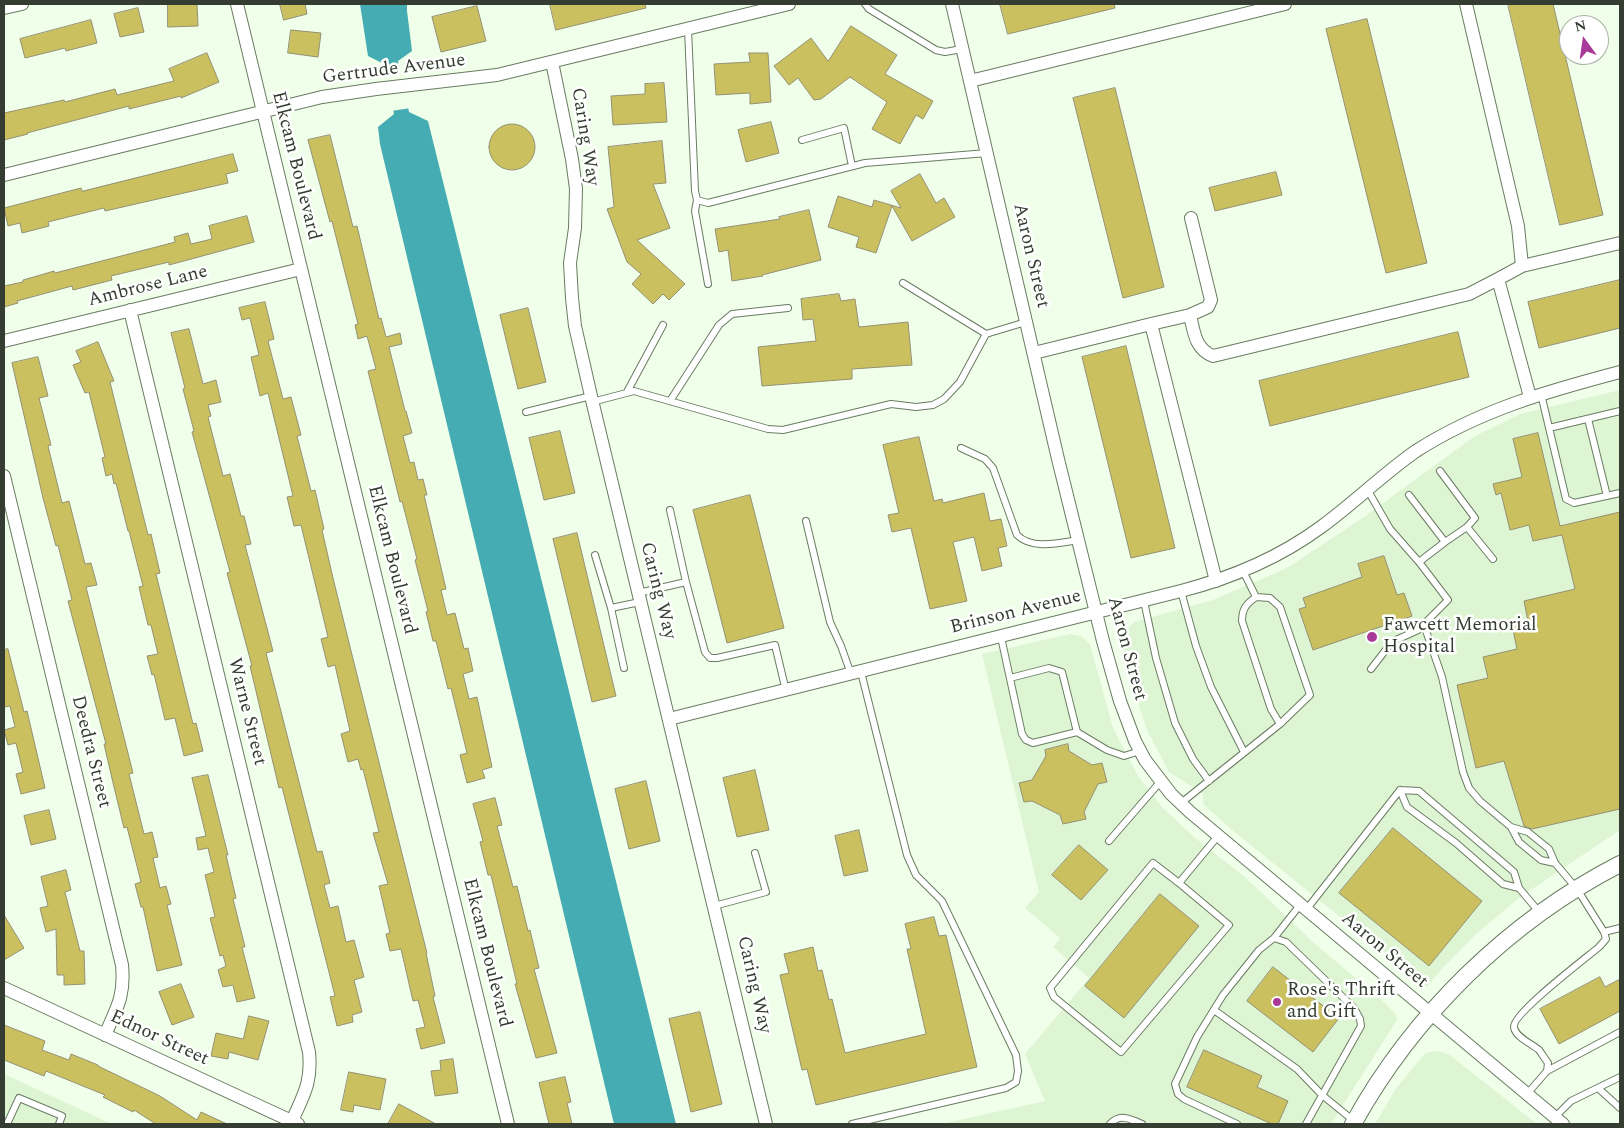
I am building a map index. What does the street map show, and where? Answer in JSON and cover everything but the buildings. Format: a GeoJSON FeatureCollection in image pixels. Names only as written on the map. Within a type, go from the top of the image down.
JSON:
{"type":"FeatureCollection","features":[{"type":"Feature","properties":{"kind":"street"},"geometry":{"type":"LineString","coordinates":[[4,8],[22,4]]}},
{"type":"Feature","properties":{"kind":"street","name":"Elkcam Boulevard"},"geometry":{"type":"LineString","coordinates":[[237,4],[508,1124]]}},
{"type":"Feature","properties":{"kind":"street","name":"Gertrude Avenue"},"geometry":{"type":"LineString","coordinates":[[4,175],[322,97],[416,84],[476,79],[789,4]]}},
{"type":"Feature","properties":{"kind":"street","name":"Aaron Street"},"geometry":{"type":"LineString","coordinates":[[952,4],[1026,322],[1097,612],[1126,721],[1140,751],[1161,781],[1181,803],[1218,836],[1559,1121]]}},
{"type":"Feature","properties":{"kind":"street"},"geometry":{"type":"LineString","coordinates":[[970,80],[1285,4]]}},
{"type":"Feature","properties":{"kind":"street"},"geometry":{"type":"LineString","coordinates":[[1466,4],[1518,226],[1522,266]]}},
{"type":"Feature","properties":{"kind":"street","name":"Caring Way"},"geometry":{"type":"LineString","coordinates":[[552,62],[576,189],[575,228],[570,263],[575,326],[766,1124]]}},
{"type":"Feature","properties":{"kind":"street"},"geometry":{"type":"LineString","coordinates":[[1034,353],[1190,315],[1208,307],[1211,300],[1191,218]]}},
{"type":"Feature","properties":{"kind":"street"},"geometry":{"type":"LineString","coordinates":[[1190,315],[1198,345],[1204,352],[1213,356],[1469,294],[1522,266],[1620,243]]}},
{"type":"Feature","properties":{"kind":"street","name":"Ambrose Lane"},"geometry":{"type":"LineString","coordinates":[[4,341],[301,268]]}},
{"type":"Feature","properties":{"kind":"street"},"geometry":{"type":"LineString","coordinates":[[1498,279],[1535,395]]}},
{"type":"Feature","properties":{"kind":"street","name":"Warne Street"},"geometry":{"type":"LineString","coordinates":[[130,310],[309,1052],[311,1070],[307,1089],[295,1123]]}},
{"type":"Feature","properties":{"kind":"street"},"geometry":{"type":"LineString","coordinates":[[1151,324],[1216,581]]}},
{"type":"Feature","properties":{"kind":"street","name":"Brinson Avenue"},"geometry":{"type":"LineString","coordinates":[[669,719],[1181,592],[1216,581],[1256,565],[1307,536],[1415,452],[1447,433],[1535,395],[1620,372]]}},
{"type":"Feature","properties":{"kind":"street","name":"Deedra Street"},"geometry":{"type":"LineString","coordinates":[[4,476],[122,965],[124,984],[120,1003],[105,1035]]}},
{"type":"Feature","properties":{"kind":"street"},"geometry":{"type":"LineString","coordinates":[[1354,1123],[1387,1069],[1430,1014],[1462,980],[1496,948],[1540,914],[1620,864]]}},
{"type":"Feature","properties":{"kind":"street","name":"Ednor Street"},"geometry":{"type":"LineString","coordinates":[[4,988],[295,1123]]}},
{"type":"Feature","properties":{"kind":"lane"},"geometry":{"type":"LineString","coordinates":[[865,4],[869,9],[936,50],[945,52],[962,49]]}},
{"type":"Feature","properties":{"kind":"lane"},"geometry":{"type":"LineString","coordinates":[[688,29],[694,191],[697,200],[695,211],[708,284]]}},
{"type":"Feature","properties":{"kind":"lane"},"geometry":{"type":"LineString","coordinates":[[802,140],[844,128],[852,166]]}},
{"type":"Feature","properties":{"kind":"lane"},"geometry":{"type":"LineString","coordinates":[[697,200],[708,203],[852,166],[987,153]]}},
{"type":"Feature","properties":{"kind":"lane"},"geometry":{"type":"LineString","coordinates":[[903,283],[986,334]]}},
{"type":"Feature","properties":{"kind":"lane"},"geometry":{"type":"LineString","coordinates":[[670,401],[719,325],[732,314],[788,308]]}},
{"type":"Feature","properties":{"kind":"lane"},"geometry":{"type":"LineString","coordinates":[[526,412],[634,391],[768,429],[783,430],[891,404],[916,407],[933,405],[944,400],[960,382],[986,334],[1026,322]]}},
{"type":"Feature","properties":{"kind":"lane"},"geometry":{"type":"LineString","coordinates":[[627,392],[663,325]]}},
{"type":"Feature","properties":{"kind":"lane"},"geometry":{"type":"LineString","coordinates":[[1535,395],[1549,428],[1566,499],[1574,503],[1620,493]]}},
{"type":"Feature","properties":{"kind":"lane"},"geometry":{"type":"LineString","coordinates":[[1549,428],[1620,411]]}},
{"type":"Feature","properties":{"kind":"lane"},"geometry":{"type":"LineString","coordinates":[[1588,419],[1607,496]]}},
{"type":"Feature","properties":{"kind":"lane"},"geometry":{"type":"LineString","coordinates":[[961,448],[985,459],[993,468],[1017,535],[1024,542],[1037,544],[1079,540]]}},
{"type":"Feature","properties":{"kind":"lane"},"geometry":{"type":"LineString","coordinates":[[1420,562],[1467,527],[1475,518],[1440,471]]}},
{"type":"Feature","properties":{"kind":"lane"},"geometry":{"type":"LineString","coordinates":[[1367,489],[1390,529],[1420,562],[1448,600],[1418,630],[1396,640],[1371,669]]}},
{"type":"Feature","properties":{"kind":"lane"},"geometry":{"type":"LineString","coordinates":[[1409,495],[1445,542]]}},
{"type":"Feature","properties":{"kind":"lane"},"geometry":{"type":"LineString","coordinates":[[670,510],[686,582],[705,652],[710,658],[717,658],[776,645],[786,691]]}},
{"type":"Feature","properties":{"kind":"lane"},"geometry":{"type":"LineString","coordinates":[[806,521],[830,622],[856,673],[907,855],[916,874],[942,901],[1016,1055],[1018,1071],[1016,1082],[1006,1088],[852,1124]]}},
{"type":"Feature","properties":{"kind":"lane"},"geometry":{"type":"LineString","coordinates":[[1467,527],[1493,559]]}},
{"type":"Feature","properties":{"kind":"lane"},"geometry":{"type":"LineString","coordinates":[[595,555],[611,608],[624,668]]}},
{"type":"Feature","properties":{"kind":"lane"},"geometry":{"type":"LineString","coordinates":[[1243,571],[1256,597]]}},
{"type":"Feature","properties":{"kind":"lane"},"geometry":{"type":"LineString","coordinates":[[611,608],[686,582]]}},
{"type":"Feature","properties":{"kind":"lane"},"geometry":{"type":"LineString","coordinates":[[1181,592],[1196,646],[1211,688],[1244,752]]}},
{"type":"Feature","properties":{"kind":"lane"},"geometry":{"type":"LineString","coordinates":[[1181,803],[1280,724],[1310,695],[1280,607],[1270,598],[1256,597],[1242,611],[1242,621],[1271,709],[1280,724]]}},
{"type":"Feature","properties":{"kind":"lane"},"geometry":{"type":"LineString","coordinates":[[1144,600],[1156,658],[1174,723],[1193,758],[1209,781]]}},
{"type":"Feature","properties":{"kind":"lane"},"geometry":{"type":"LineString","coordinates":[[1424,625],[1442,677],[1463,772],[1469,788],[1480,802],[1510,827],[1519,842],[1540,860],[1556,863]]}},
{"type":"Feature","properties":{"kind":"lane"},"geometry":{"type":"LineString","coordinates":[[1001,637],[1022,734],[1026,740],[1034,743],[1077,732]]}},
{"type":"Feature","properties":{"kind":"lane"},"geometry":{"type":"LineString","coordinates":[[1010,678],[1049,668],[1062,672],[1077,732],[1107,750],[1124,756],[1140,751]]}},
{"type":"Feature","properties":{"kind":"lane"},"geometry":{"type":"LineString","coordinates":[[1109,840],[1161,781]]}},
{"type":"Feature","properties":{"kind":"lane"},"geometry":{"type":"LineString","coordinates":[[1400,790],[1407,807],[1456,843],[1503,884],[1519,888]]}},
{"type":"Feature","properties":{"kind":"lane"},"geometry":{"type":"LineString","coordinates":[[1400,790],[1419,791],[1514,872],[1519,888],[1540,914]]}},
{"type":"Feature","properties":{"kind":"lane"},"geometry":{"type":"LineString","coordinates":[[1237,1124],[1184,1099],[1178,1094],[1175,1084],[1198,1037],[1223,995],[1259,950],[1274,938],[1303,907],[1400,790]]}},
{"type":"Feature","properties":{"kind":"lane"},"geometry":{"type":"LineString","coordinates":[[1510,827],[1528,832],[1549,850],[1556,863],[1578,889],[1604,932],[1606,939],[1600,947],[1543,992],[1514,1021],[1516,1033],[1539,1050],[1548,1063],[1547,1071]]}},
{"type":"Feature","properties":{"kind":"lane"},"geometry":{"type":"LineString","coordinates":[[1179,883],[1218,836]]}},
{"type":"Feature","properties":{"kind":"lane"},"geometry":{"type":"LineString","coordinates":[[714,906],[766,892],[755,853]]}},
{"type":"Feature","properties":{"kind":"lane"},"geometry":{"type":"LineString","coordinates":[[1153,863],[1179,883],[1228,925],[1121,1052],[1054,997],[1050,988],[1153,863]]}},
{"type":"Feature","properties":{"kind":"lane"},"geometry":{"type":"LineString","coordinates":[[1604,932],[1620,928]]}},
{"type":"Feature","properties":{"kind":"lane"},"geometry":{"type":"LineString","coordinates":[[1274,938],[1286,942],[1354,1008],[1360,1019],[1360,1026],[1306,1124]]}},
{"type":"Feature","properties":{"kind":"lane"},"geometry":{"type":"LineString","coordinates":[[1214,1010],[1297,1069],[1322,1095],[1354,1123]]}},
{"type":"Feature","properties":{"kind":"lane"},"geometry":{"type":"LineString","coordinates":[[1527,1094],[1547,1071],[1620,1032]]}},
{"type":"Feature","properties":{"kind":"lane"},"geometry":{"type":"LineString","coordinates":[[1559,1121],[1571,1101],[1620,1077]]}},
{"type":"Feature","properties":{"kind":"lane"},"geometry":{"type":"LineString","coordinates":[[1598,1088],[1620,1108]]}},
{"type":"Feature","properties":{"kind":"lane"},"geometry":{"type":"LineString","coordinates":[[7,1124],[19,1098],[62,1116],[59,1124]]}},
{"type":"Feature","properties":{"kind":"lane"},"geometry":{"type":"LineString","coordinates":[[1110,1124],[1114,1120],[1126,1117],[1142,1124]]}},
{"type":"Feature","properties":{"kind":"shaded area","name":"Fawcett Memorial Hospital"},"geometry":{"type":"Polygon","coordinates":[[[1620,390],[1620,830],[1519,898],[1475,935],[1427,987],[1232,830],[1203,804],[1203,794],[1169,772],[1148,732],[1127,672],[1122,644],[1125,631],[1134,622],[1213,600],[1287,568],[1364,517],[1475,436],[1520,414],[1620,390]]]}},
{"type":"Feature","properties":{"kind":"shaded area"},"geometry":{"type":"Polygon","coordinates":[[[1070,634],[1081,636],[1090,644],[1113,728],[1138,776],[1162,807],[1194,837],[1245,877],[1313,942],[1395,1013],[1397,1020],[1331,1124],[941,1124],[1045,1101],[1025,1054],[1089,978],[1053,947],[1060,938],[1025,908],[1039,892],[982,654],[1070,634]]]}},
{"type":"Feature","properties":{"kind":"shaded area"},"geometry":{"type":"Polygon","coordinates":[[[1438,1051],[1450,1055],[1537,1124],[1375,1124],[1395,1090],[1416,1064],[1426,1053],[1438,1051]]]}},
{"type":"Feature","properties":{"kind":"shaded area"},"geometry":{"type":"Polygon","coordinates":[[[4,1074],[112,1124],[4,1124],[4,1074]]]}},
{"type":"Feature","properties":{"kind":"water"},"geometry":{"type":"Polygon","coordinates":[[[360,4],[407,4],[412,51],[398,61],[409,112],[428,121],[676,1124],[614,1124],[380,144],[378,127],[394,114],[384,64],[368,56],[360,4]]]}},
{"type":"Feature","properties":{"kind":"pier"},"geometry":{"type":"Polygon","coordinates":[[[401,63],[411,108],[391,111],[382,66],[401,63]]]}},
{"type":"Feature","properties":{"kind":"place","name":"Fawcett Memorial Hospital"},"geometry":{"type":"Point","coordinates":[1372,637]}},
{"type":"Feature","properties":{"kind":"place","name":"Rose's Thrift and Gift"},"geometry":{"type":"Point","coordinates":[1277,1002]}}]}
